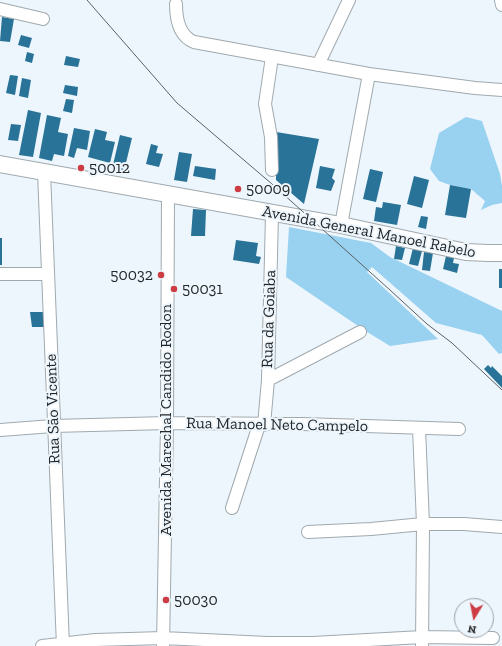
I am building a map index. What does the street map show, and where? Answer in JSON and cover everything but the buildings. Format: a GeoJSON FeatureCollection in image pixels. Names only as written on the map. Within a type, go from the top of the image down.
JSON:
{"type":"FeatureCollection","features":[{"type":"Feature","properties":{"kind":"main road","name":"Avenida General Manoel Rabelo"},"geometry":{"type":"LineString","coordinates":[[0,164],[272,214],[341,225],[466,252],[488,254],[502,253]]}},
{"type":"Feature","properties":{"kind":"street"},"geometry":{"type":"LineString","coordinates":[[318,65],[349,0]]}},
{"type":"Feature","properties":{"kind":"street"},"geometry":{"type":"LineString","coordinates":[[501,0],[502,5]]}},
{"type":"Feature","properties":{"kind":"street"},"geometry":{"type":"LineString","coordinates":[[173,1],[180,28],[187,39],[208,45],[369,74],[475,88],[502,90]]}},
{"type":"Feature","properties":{"kind":"street"},"geometry":{"type":"LineString","coordinates":[[0,9],[43,19]]}},
{"type":"Feature","properties":{"kind":"street"},"geometry":{"type":"LineString","coordinates":[[272,57],[265,104],[271,137],[272,170]]}},
{"type":"Feature","properties":{"kind":"street"},"geometry":{"type":"LineString","coordinates":[[341,225],[369,74]]}},
{"type":"Feature","properties":{"kind":"street","name":"Rua São Vicente"},"geometry":{"type":"LineString","coordinates":[[44,172],[62,645]]}},
{"type":"Feature","properties":{"kind":"street","name":"Avenida Marechal Candido Rodon"},"geometry":{"type":"LineString","coordinates":[[163,642],[167,423],[168,194]]}},
{"type":"Feature","properties":{"kind":"street","name":"Rua da Goiaba"},"geometry":{"type":"LineString","coordinates":[[232,508],[262,425],[268,380],[272,214]]}},
{"type":"Feature","properties":{"kind":"street"},"geometry":{"type":"LineString","coordinates":[[0,274],[47,274]]}},
{"type":"Feature","properties":{"kind":"street"},"geometry":{"type":"LineString","coordinates":[[268,380],[360,332]]}},
{"type":"Feature","properties":{"kind":"street","name":"Rua Manoel Neto Campelo"},"geometry":{"type":"LineString","coordinates":[[0,430],[53,426],[167,423],[458,428]]}},
{"type":"Feature","properties":{"kind":"street"},"geometry":{"type":"LineString","coordinates":[[419,428],[423,524],[422,641]]}},
{"type":"Feature","properties":{"kind":"street"},"geometry":{"type":"LineString","coordinates":[[308,532],[371,529],[423,524],[464,524],[502,527]]}},
{"type":"Feature","properties":{"kind":"street"},"geometry":{"type":"LineString","coordinates":[[42,646],[62,645],[95,640],[313,643],[493,638]]}},
{"type":"Feature","properties":{"kind":"shaded area"},"geometry":{"type":"Polygon","coordinates":[[[466,117],[482,121],[500,174],[502,186],[502,203],[492,205],[481,210],[485,201],[471,189],[450,185],[439,181],[430,169],[439,133],[466,117]]]}},
{"type":"Feature","properties":{"kind":"shaded area"},"geometry":{"type":"Polygon","coordinates":[[[289,227],[371,243],[390,257],[502,311],[502,353],[499,354],[482,335],[436,323],[372,267],[367,272],[438,339],[390,346],[286,277],[289,227]]]}},
{"type":"Feature","properties":{"kind":"tram line"},"geometry":{"type":"LineString","coordinates":[[87,0],[177,103],[272,184],[427,324],[452,343],[502,390]]}},
{"type":"Feature","properties":{"kind":"place","name":"50012"},"geometry":{"type":"Point","coordinates":[81,168]}},
{"type":"Feature","properties":{"kind":"place","name":"50009"},"geometry":{"type":"Point","coordinates":[238,189]}},
{"type":"Feature","properties":{"kind":"place","name":"50032"},"geometry":{"type":"Point","coordinates":[161,275]}},
{"type":"Feature","properties":{"kind":"place","name":"50031"},"geometry":{"type":"Point","coordinates":[174,289]}},
{"type":"Feature","properties":{"kind":"place","name":"50030"},"geometry":{"type":"Point","coordinates":[166,600]}}]}
